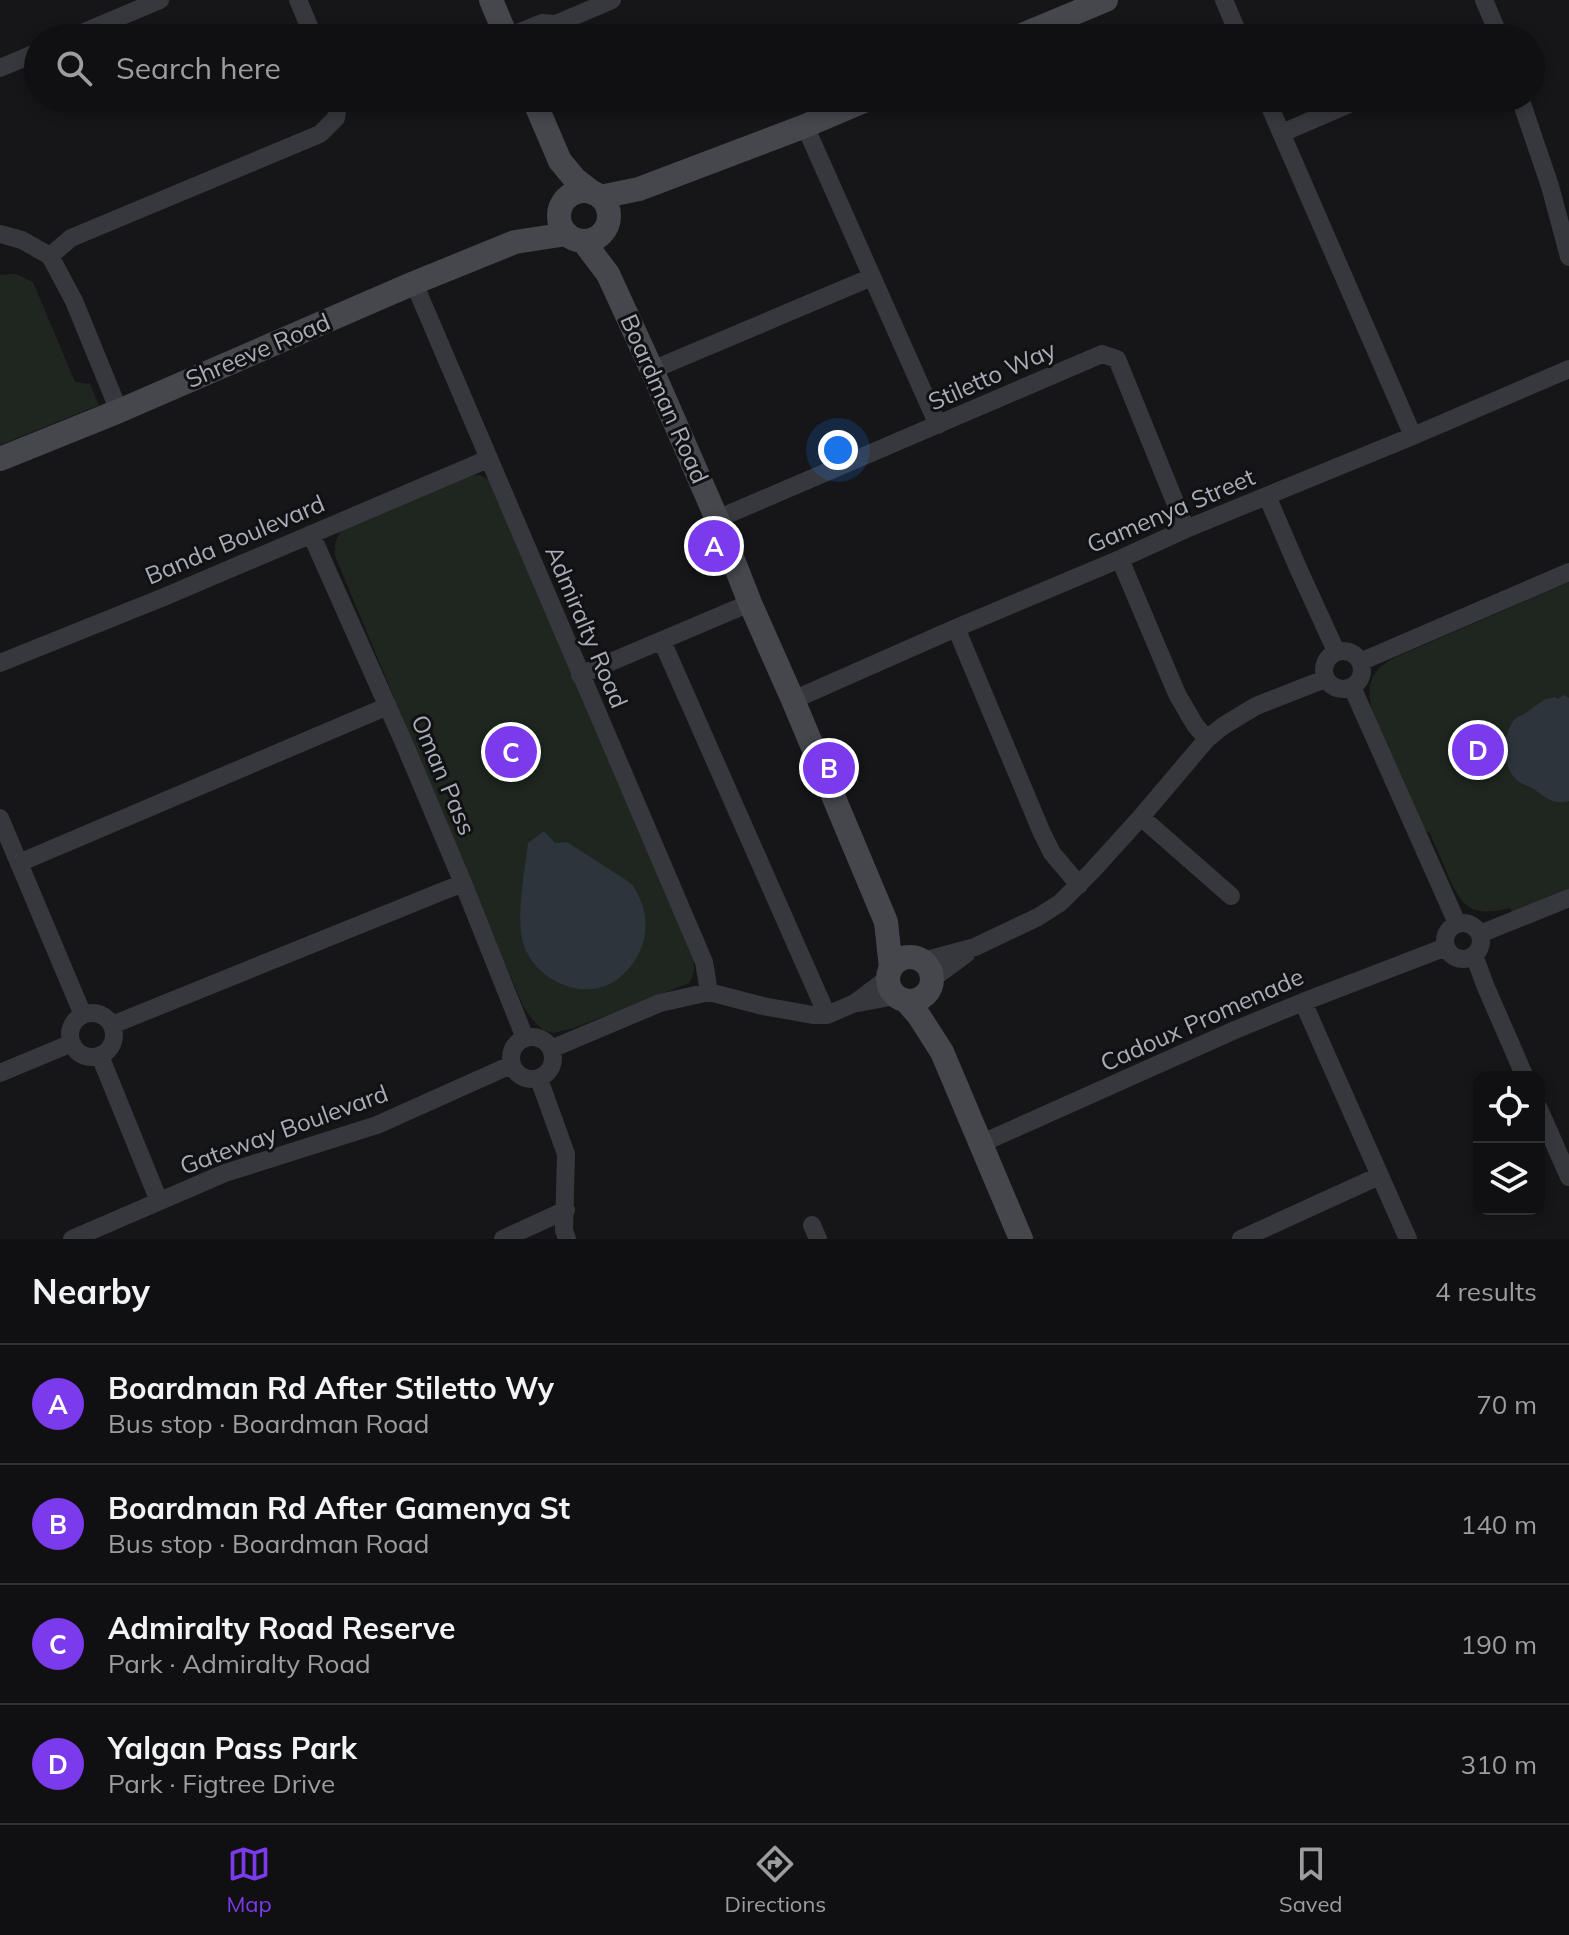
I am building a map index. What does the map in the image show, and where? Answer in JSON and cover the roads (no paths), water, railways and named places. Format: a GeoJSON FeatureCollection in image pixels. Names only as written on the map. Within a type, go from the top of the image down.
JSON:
{"type":"FeatureCollection","features":[{"type":"Feature","properties":{"kind":"street"},"geometry":{"type":"LineString","coordinates":[[103,24],[160,0]]}},
{"type":"Feature","properties":{"kind":"street"},"geometry":{"type":"LineString","coordinates":[[298,0],[308,24]]}},
{"type":"Feature","properties":{"kind":"street"},"geometry":{"type":"LineString","coordinates":[[491,0],[501,24]]}},
{"type":"Feature","properties":{"kind":"street"},"geometry":{"type":"LineString","coordinates":[[540,24],[556,24],[612,0]]}},
{"type":"Feature","properties":{"kind":"street"},"geometry":{"type":"LineString","coordinates":[[1038,24],[1064,8],[1106,0]]}},
{"type":"Feature","properties":{"kind":"street"},"geometry":{"type":"LineString","coordinates":[[1224,0],[1234,24]]}},
{"type":"Feature","properties":{"kind":"street"},"geometry":{"type":"LineString","coordinates":[[1484,0],[1494,24]]}},
{"type":"Feature","properties":{"kind":"street"},"geometry":{"type":"LineString","coordinates":[[0,68],[24,58]]}},
{"type":"Feature","properties":{"kind":"street"},"geometry":{"type":"LineString","coordinates":[[50,256],[71,238],[320,134],[336,118],[337,112]]}},
{"type":"Feature","properties":{"kind":"street"},"geometry":{"type":"LineString","coordinates":[[539,112],[560,161],[575,179],[585,216]]}},
{"type":"Feature","properties":{"kind":"street","name":"Shreeve Road"},"geometry":{"type":"LineString","coordinates":[[0,459],[515,242],[544,221],[585,216],[639,189],[838,112]]}},
{"type":"Feature","properties":{"kind":"street"},"geometry":{"type":"LineString","coordinates":[[1272,112],[1413,436]]}},
{"type":"Feature","properties":{"kind":"street"},"geometry":{"type":"LineString","coordinates":[[1282,133],[1331,112]]}},
{"type":"Feature","properties":{"kind":"street"},"geometry":{"type":"LineString","coordinates":[[1525,112],[1550,186],[1569,257]]}},
{"type":"Feature","properties":{"kind":"street"},"geometry":{"type":"LineString","coordinates":[[805,126],[938,425]]}},
{"type":"Feature","properties":{"kind":"street","name":"Boardman Road"},"geometry":{"type":"LineString","coordinates":[[585,216],[717,519],[886,922],[895,986]]}},
{"type":"Feature","properties":{"kind":"street"},"geometry":{"type":"LineString","coordinates":[[0,234],[22,240],[50,256],[74,301],[119,411]]}},
{"type":"Feature","properties":{"kind":"street"},"geometry":{"type":"LineString","coordinates":[[652,370],[872,277]]}},
{"type":"Feature","properties":{"kind":"street","name":"Admiralty Road"},"geometry":{"type":"LineString","coordinates":[[414,283],[704,962],[709,992]]}},
{"type":"Feature","properties":{"kind":"street","name":"Stiletto Way"},"geometry":{"type":"LineString","coordinates":[[717,519],[1102,354],[1117,359],[1186,529]]}},
{"type":"Feature","properties":{"kind":"street","name":"Gamenya Street"},"geometry":{"type":"LineString","coordinates":[[793,700],[1186,529],[1569,369]]}},
{"type":"Feature","properties":{"kind":"street","name":"Banda Boulevard"},"geometry":{"type":"LineString","coordinates":[[0,663],[488,459]]}},
{"type":"Feature","properties":{"kind":"street"},"geometry":{"type":"LineString","coordinates":[[1267,496],[1336,651]]}},
{"type":"Feature","properties":{"kind":"street","name":"Oman Pass"},"geometry":{"type":"LineString","coordinates":[[311,534],[388,706],[525,1038]]}},
{"type":"Feature","properties":{"kind":"street"},"geometry":{"type":"LineString","coordinates":[[1120,559],[1177,694],[1207,739]]}},
{"type":"Feature","properties":{"kind":"street"},"geometry":{"type":"LineString","coordinates":[[1360,662],[1569,572]]}},
{"type":"Feature","properties":{"kind":"street"},"geometry":{"type":"LineString","coordinates":[[580,675],[750,603]]}},
{"type":"Feature","properties":{"kind":"street"},"geometry":{"type":"LineString","coordinates":[[956,628],[1042,833],[1052,853],[1079,885]]}},
{"type":"Feature","properties":{"kind":"street"},"geometry":{"type":"LineString","coordinates":[[662,641],[827,1015]]}},
{"type":"Feature","properties":{"kind":"street"},"geometry":{"type":"LineString","coordinates":[[1348,650],[1360,662],[1362,673],[1352,687],[1334,687],[1325,679],[1323,666],[1336,651],[1348,650]]}},
{"type":"Feature","properties":{"kind":"street"},"geometry":{"type":"LineString","coordinates":[[926,972],[1060,903],[1141,817],[1207,739],[1256,706],[1325,679]]}},
{"type":"Feature","properties":{"kind":"street"},"geometry":{"type":"LineString","coordinates":[[1352,687],[1457,923]]}},
{"type":"Feature","properties":{"kind":"street"},"geometry":{"type":"LineString","coordinates":[[19,863],[388,706]]}},
{"type":"Feature","properties":{"kind":"street"},"geometry":{"type":"LineString","coordinates":[[1141,817],[1231,896]]}},
{"type":"Feature","properties":{"kind":"street"},"geometry":{"type":"LineString","coordinates":[[0,818],[83,1015]]}},
{"type":"Feature","properties":{"kind":"street"},"geometry":{"type":"LineString","coordinates":[[112,1025],[463,883]]}},
{"type":"Feature","properties":{"kind":"street"},"geometry":{"type":"LineString","coordinates":[[1480,934],[1569,898]]}},
{"type":"Feature","properties":{"kind":"street","name":"Boardman Road"},"geometry":{"type":"LineString","coordinates":[[886,922],[926,972]]}},
{"type":"Feature","properties":{"kind":"street"},"geometry":{"type":"LineString","coordinates":[[1457,923],[1468,923],[1480,934],[1480,945],[1469,958],[1453,956],[1446,947],[1445,936],[1457,923]]}},
{"type":"Feature","properties":{"kind":"street","name":"Cadoux Promenade"},"geometry":{"type":"LineString","coordinates":[[980,1144],[1303,1002],[1446,947]]}},
{"type":"Feature","properties":{"kind":"street"},"geometry":{"type":"LineString","coordinates":[[1474,955],[1522,1071]]}},
{"type":"Feature","properties":{"kind":"street"},"geometry":{"type":"LineString","coordinates":[[895,986],[903,958],[926,972],[942,1052]]}},
{"type":"Feature","properties":{"kind":"street"},"geometry":{"type":"LineString","coordinates":[[895,986],[912,1001],[923,997],[926,972]]}},
{"type":"Feature","properties":{"kind":"street"},"geometry":{"type":"LineString","coordinates":[[551,1049],[660,1003],[709,992],[763,1006],[827,1015],[895,986]]}},
{"type":"Feature","properties":{"kind":"street"},"geometry":{"type":"LineString","coordinates":[[895,986],[942,1052],[1021,1239]]}},
{"type":"Feature","properties":{"kind":"street"},"geometry":{"type":"LineString","coordinates":[[1303,1002],[1408,1239]]}},
{"type":"Feature","properties":{"kind":"street"},"geometry":{"type":"LineString","coordinates":[[99,1014],[112,1025],[113,1043],[100,1056],[83,1055],[72,1043],[73,1024],[83,1015],[99,1014]]}},
{"type":"Feature","properties":{"kind":"street"},"geometry":{"type":"LineString","coordinates":[[537,1037],[551,1049],[553,1061],[547,1073],[539,1079],[526,1079],[517,1074],[511,1065],[510,1055],[515,1044],[525,1038],[537,1037]]}},
{"type":"Feature","properties":{"kind":"street"},"geometry":{"type":"LineString","coordinates":[[0,1073],[72,1043]]}},
{"type":"Feature","properties":{"kind":"street"},"geometry":{"type":"LineString","coordinates":[[100,1056],[159,1201]]}},
{"type":"Feature","properties":{"kind":"street","name":"Gateway Boulevard"},"geometry":{"type":"LineString","coordinates":[[72,1239],[225,1173],[377,1125],[511,1065]]}},
{"type":"Feature","properties":{"kind":"street"},"geometry":{"type":"LineString","coordinates":[[539,1079],[566,1154],[564,1230],[567,1239]]}},
{"type":"Feature","properties":{"kind":"street"},"geometry":{"type":"LineString","coordinates":[[1545,1123],[1569,1177]]}},
{"type":"Feature","properties":{"kind":"street"},"geometry":{"type":"LineString","coordinates":[[1241,1239],[1379,1176]]}},
{"type":"Feature","properties":{"kind":"street"},"geometry":{"type":"LineString","coordinates":[[503,1239],[566,1210]]}},
{"type":"Feature","properties":{"kind":"place","name":"Boardman Rd After Stiletto Wy"},"geometry":{"type":"Point","coordinates":[714,546]}},
{"type":"Feature","properties":{"kind":"place","name":"Yalgan Pass Park"},"geometry":{"type":"Point","coordinates":[1478,750]}},
{"type":"Feature","properties":{"kind":"place","name":"Admiralty Road Reserve"},"geometry":{"type":"Point","coordinates":[511,752]}},
{"type":"Feature","properties":{"kind":"place","name":"Boardman Rd After Gamenya St"},"geometry":{"type":"Point","coordinates":[829,768]}}]}
